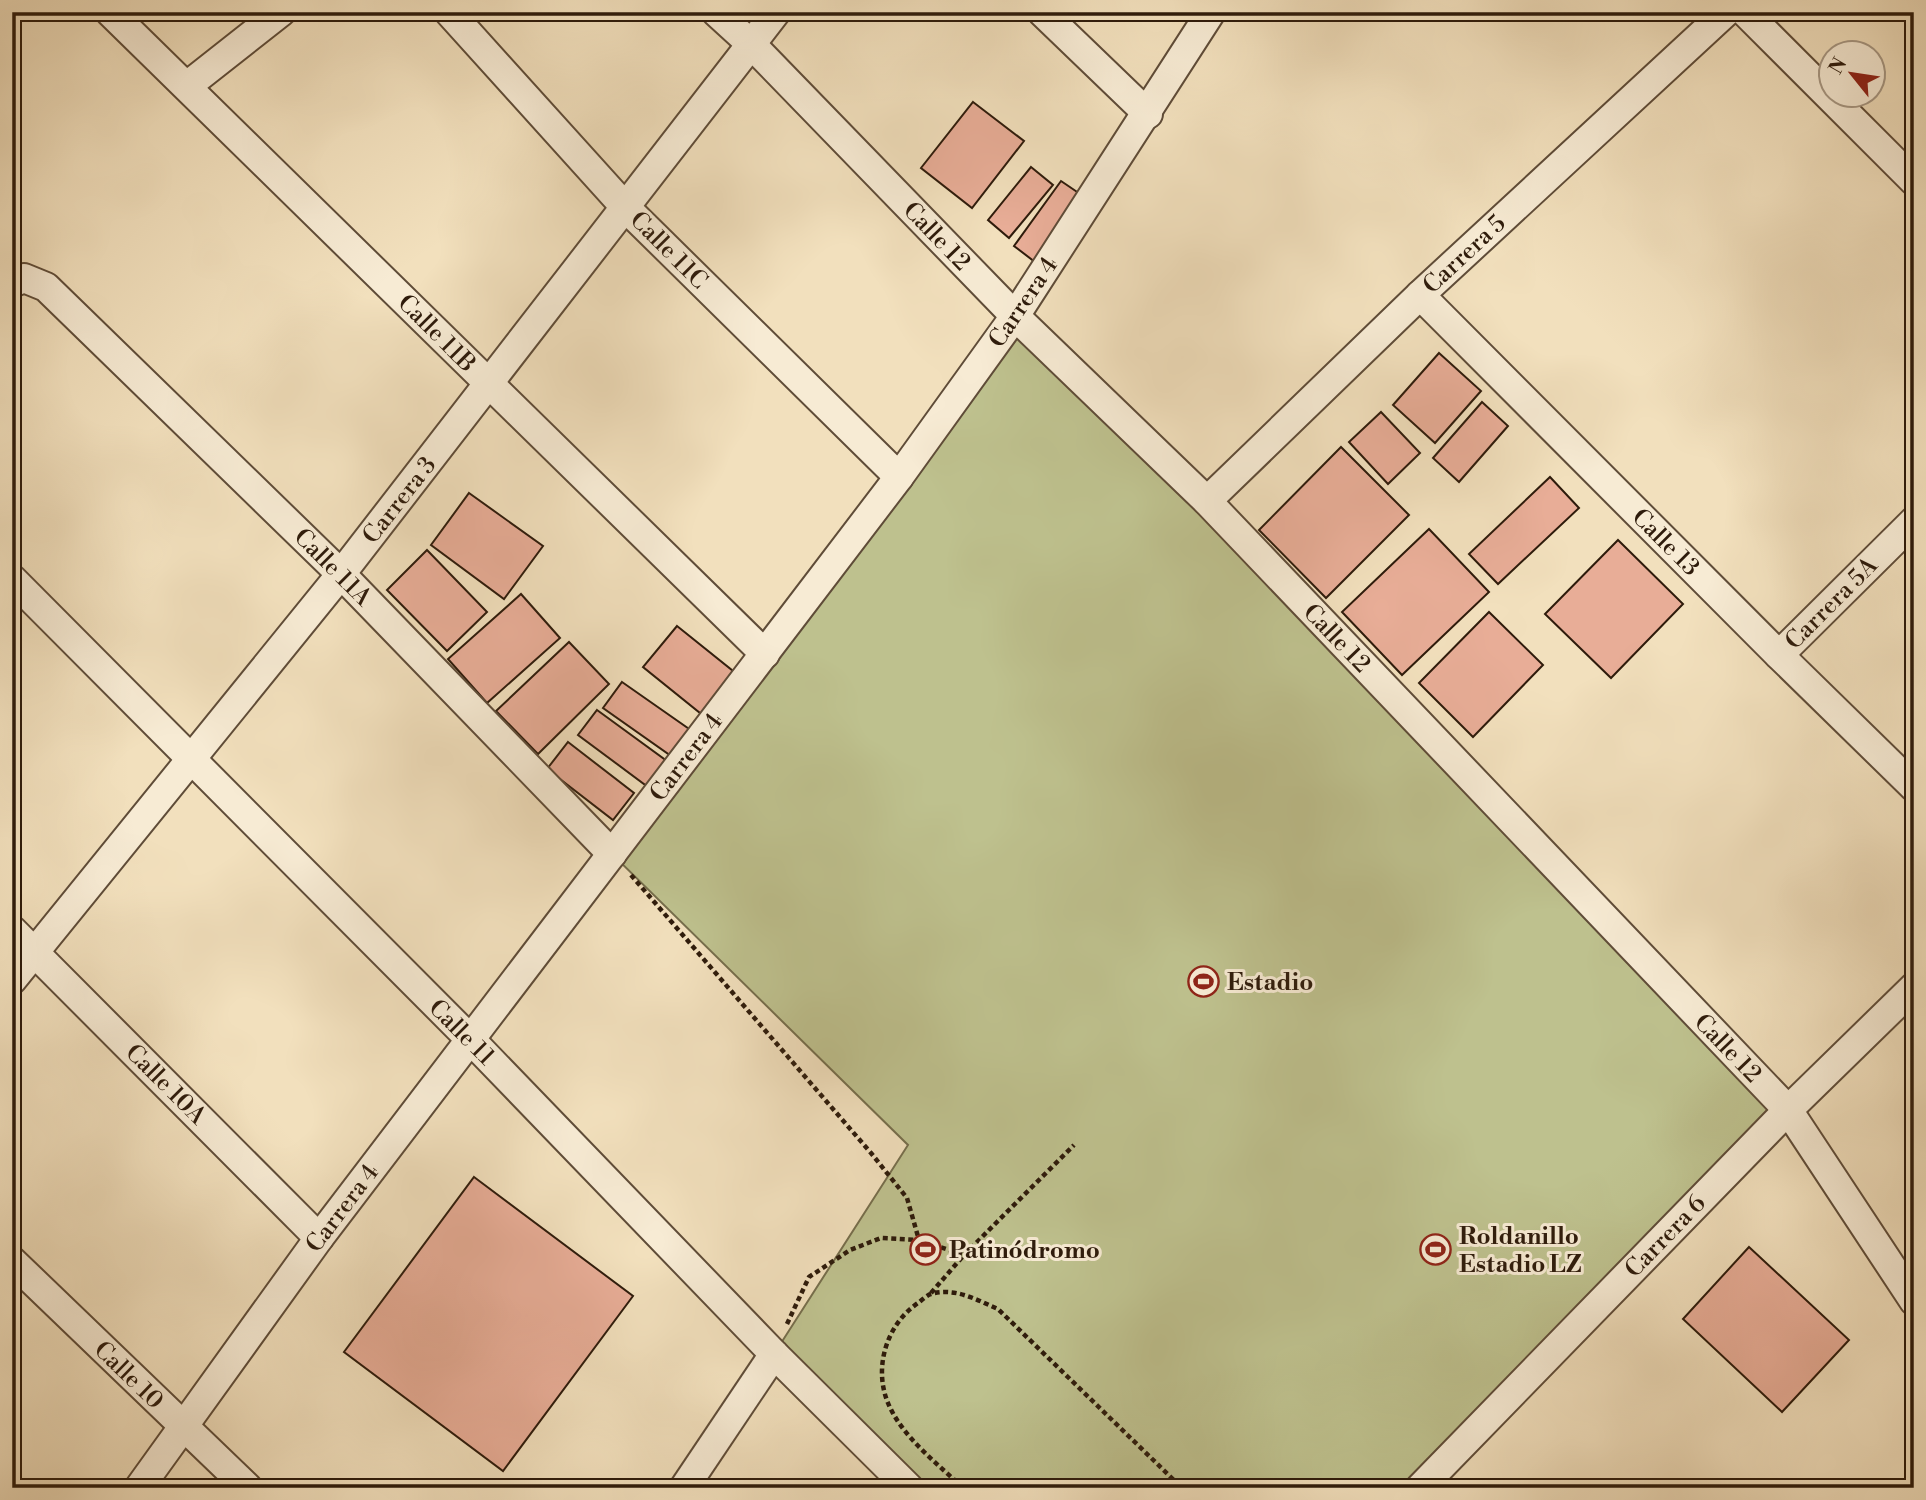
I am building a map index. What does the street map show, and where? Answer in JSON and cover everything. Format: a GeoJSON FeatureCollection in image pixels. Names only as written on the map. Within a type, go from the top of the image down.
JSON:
{"type":"FeatureCollection","features":[{"type":"Feature","properties":{"kind":"street","name":"Calle 11B"},"geometry":{"type":"LineString","coordinates":[[110,12],[765,654]]}},
{"type":"Feature","properties":{"kind":"street"},"geometry":{"type":"LineString","coordinates":[[187,86],[281,12]]}},
{"type":"Feature","properties":{"kind":"street","name":"Calle 11C"},"geometry":{"type":"LineString","coordinates":[[449,12],[626,208],[899,477]]}},
{"type":"Feature","properties":{"kind":"street","name":"Calle 12"},"geometry":{"type":"LineString","coordinates":[[716,12],[751,44],[1015,316],[1208,501],[1788,1110],[1914,1301]]}},
{"type":"Feature","properties":{"kind":"street","name":"Carrera 3"},"geometry":{"type":"LineString","coordinates":[[12,980],[341,574],[776,12]]}},
{"type":"Feature","properties":{"kind":"street"},"geometry":{"type":"LineString","coordinates":[[1042,12],[1147,114]]}},
{"type":"Feature","properties":{"kind":"street","name":"Carrera 4"},"geometry":{"type":"LineString","coordinates":[[139,1488],[319,1238],[899,477],[1015,316],[1211,12]]}},
{"type":"Feature","properties":{"kind":"street","name":"Carrera 5"},"geometry":{"type":"LineString","coordinates":[[1208,501],[1420,295],[1727,12]]}},
{"type":"Feature","properties":{"kind":"street"},"geometry":{"type":"LineString","coordinates":[[1745,12],[1914,181]]}},
{"type":"Feature","properties":{"kind":"street","name":"Calle 11A"},"geometry":{"type":"LineString","coordinates":[[12,283],[24,278],[46,287],[341,574],[612,854]]}},
{"type":"Feature","properties":{"kind":"street","name":"Calle 13"},"geometry":{"type":"LineString","coordinates":[[1420,295],[1914,787]]}},
{"type":"Feature","properties":{"kind":"street","name":"Carrera 5A"},"geometry":{"type":"LineString","coordinates":[[1779,655],[1914,521]]}},
{"type":"Feature","properties":{"kind":"street","name":"Calle 11"},"geometry":{"type":"LineString","coordinates":[[12,579],[471,1040],[774,1354],[909,1488]]}},
{"type":"Feature","properties":{"kind":"street","name":"Calle 10A"},"geometry":{"type":"LineString","coordinates":[[12,930],[319,1238]]}},
{"type":"Feature","properties":{"kind":"street","name":"Carrera 6"},"geometry":{"type":"LineString","coordinates":[[1420,1488],[1788,1110],[1914,988]]}},
{"type":"Feature","properties":{"kind":"street","name":"Calle 10"},"geometry":{"type":"LineString","coordinates":[[12,1261],[248,1488]]}},
{"type":"Feature","properties":{"kind":"street"},"geometry":{"type":"LineString","coordinates":[[684,1488],[774,1354]]}},
{"type":"Feature","properties":{"kind":"path"},"geometry":{"type":"LineString","coordinates":[[612,854],[871,1153],[907,1199],[919,1240]]}},
{"type":"Feature","properties":{"kind":"path"},"geometry":{"type":"LineString","coordinates":[[962,1488],[905,1430],[888,1402],[882,1369],[890,1334],[905,1312],[930,1294],[964,1255],[1074,1145]]}},
{"type":"Feature","properties":{"kind":"path"},"geometry":{"type":"LineString","coordinates":[[774,1354],[809,1277],[850,1250],[881,1238],[919,1240],[964,1255]]}},
{"type":"Feature","properties":{"kind":"path"},"geometry":{"type":"LineString","coordinates":[[930,1294],[961,1293],[998,1308],[1182,1488]]}},
{"type":"Feature","properties":{"kind":"green space","name":"Estadio"},"geometry":{"type":"Polygon","coordinates":[[[1015,316],[1788,1110],[1420,1488],[910,1488],[774,1354],[908,1145],[612,854],[1015,316]]]}},
{"type":"Feature","properties":{"kind":"building"},"geometry":{"type":"Polygon","coordinates":[[[973,102],[1024,141],[972,208],[921,168],[973,102]]]}},
{"type":"Feature","properties":{"kind":"building"},"geometry":{"type":"Polygon","coordinates":[[[1031,167],[1053,185],[1009,238],[988,220],[1031,167]]]}},
{"type":"Feature","properties":{"kind":"building"},"geometry":{"type":"Polygon","coordinates":[[[1061,181],[1083,196],[1035,262],[1014,246],[1061,181]]]}},
{"type":"Feature","properties":{"kind":"building"},"geometry":{"type":"Polygon","coordinates":[[[1439,353],[1481,391],[1435,443],[1393,405],[1439,353]]]}},
{"type":"Feature","properties":{"kind":"building"},"geometry":{"type":"Polygon","coordinates":[[[1482,402],[1508,426],[1459,482],[1433,458],[1482,402]]]}},
{"type":"Feature","properties":{"kind":"building"},"geometry":{"type":"Polygon","coordinates":[[[1381,412],[1420,453],[1388,484],[1349,442],[1381,412]]]}},
{"type":"Feature","properties":{"kind":"building"},"geometry":{"type":"Polygon","coordinates":[[[1341,447],[1409,515],[1326,598],[1259,530],[1341,447]]]}},
{"type":"Feature","properties":{"kind":"building"},"geometry":{"type":"Polygon","coordinates":[[[1550,477],[1579,508],[1498,584],[1469,554],[1550,477]]]}},
{"type":"Feature","properties":{"kind":"building"},"geometry":{"type":"Polygon","coordinates":[[[469,493],[543,546],[504,599],[431,545],[469,493]]]}},
{"type":"Feature","properties":{"kind":"building"},"geometry":{"type":"Polygon","coordinates":[[[1429,529],[1489,592],[1402,675],[1342,612],[1429,529]]]}},
{"type":"Feature","properties":{"kind":"building"},"geometry":{"type":"Polygon","coordinates":[[[1618,540],[1683,604],[1611,678],[1545,614],[1618,540]]]}},
{"type":"Feature","properties":{"kind":"building"},"geometry":{"type":"Polygon","coordinates":[[[427,550],[487,612],[447,651],[387,590],[427,550]]]}},
{"type":"Feature","properties":{"kind":"building"},"geometry":{"type":"Polygon","coordinates":[[[521,594],[560,638],[487,703],[448,659],[521,594]]]}},
{"type":"Feature","properties":{"kind":"building"},"geometry":{"type":"Polygon","coordinates":[[[1489,612],[1543,665],[1473,737],[1419,683],[1489,612]]]}},
{"type":"Feature","properties":{"kind":"building"},"geometry":{"type":"Polygon","coordinates":[[[677,626],[738,675],[705,717],[643,667],[677,626]]]}},
{"type":"Feature","properties":{"kind":"building"},"geometry":{"type":"Polygon","coordinates":[[[569,642],[609,684],[538,754],[496,711],[569,642]]]}},
{"type":"Feature","properties":{"kind":"building"},"geometry":{"type":"Polygon","coordinates":[[[622,682],[692,731],[674,758],[603,708],[622,682]]]}},
{"type":"Feature","properties":{"kind":"building"},"geometry":{"type":"Polygon","coordinates":[[[597,710],[671,764],[652,790],[578,735],[597,710]]]}},
{"type":"Feature","properties":{"kind":"building"},"geometry":{"type":"Polygon","coordinates":[[[568,742],[634,793],[613,820],[547,769],[568,742]]]}},
{"type":"Feature","properties":{"kind":"building"},"geometry":{"type":"Polygon","coordinates":[[[474,1177],[633,1296],[503,1471],[344,1352],[474,1177]]]}},
{"type":"Feature","properties":{"kind":"building"},"geometry":{"type":"Polygon","coordinates":[[[1749,1247],[1849,1340],[1782,1412],[1683,1319],[1749,1247]]]}},
{"type":"Feature","properties":{"kind":"place","name":"Estadio"},"geometry":{"type":"Point","coordinates":[1204,982]}},
{"type":"Feature","properties":{"kind":"place","name":"Patinódromo"},"geometry":{"type":"Point","coordinates":[926,1250]}},
{"type":"Feature","properties":{"kind":"place","name":"Roldanillo Estadio LZ"},"geometry":{"type":"Point","coordinates":[1436,1250]}}]}
